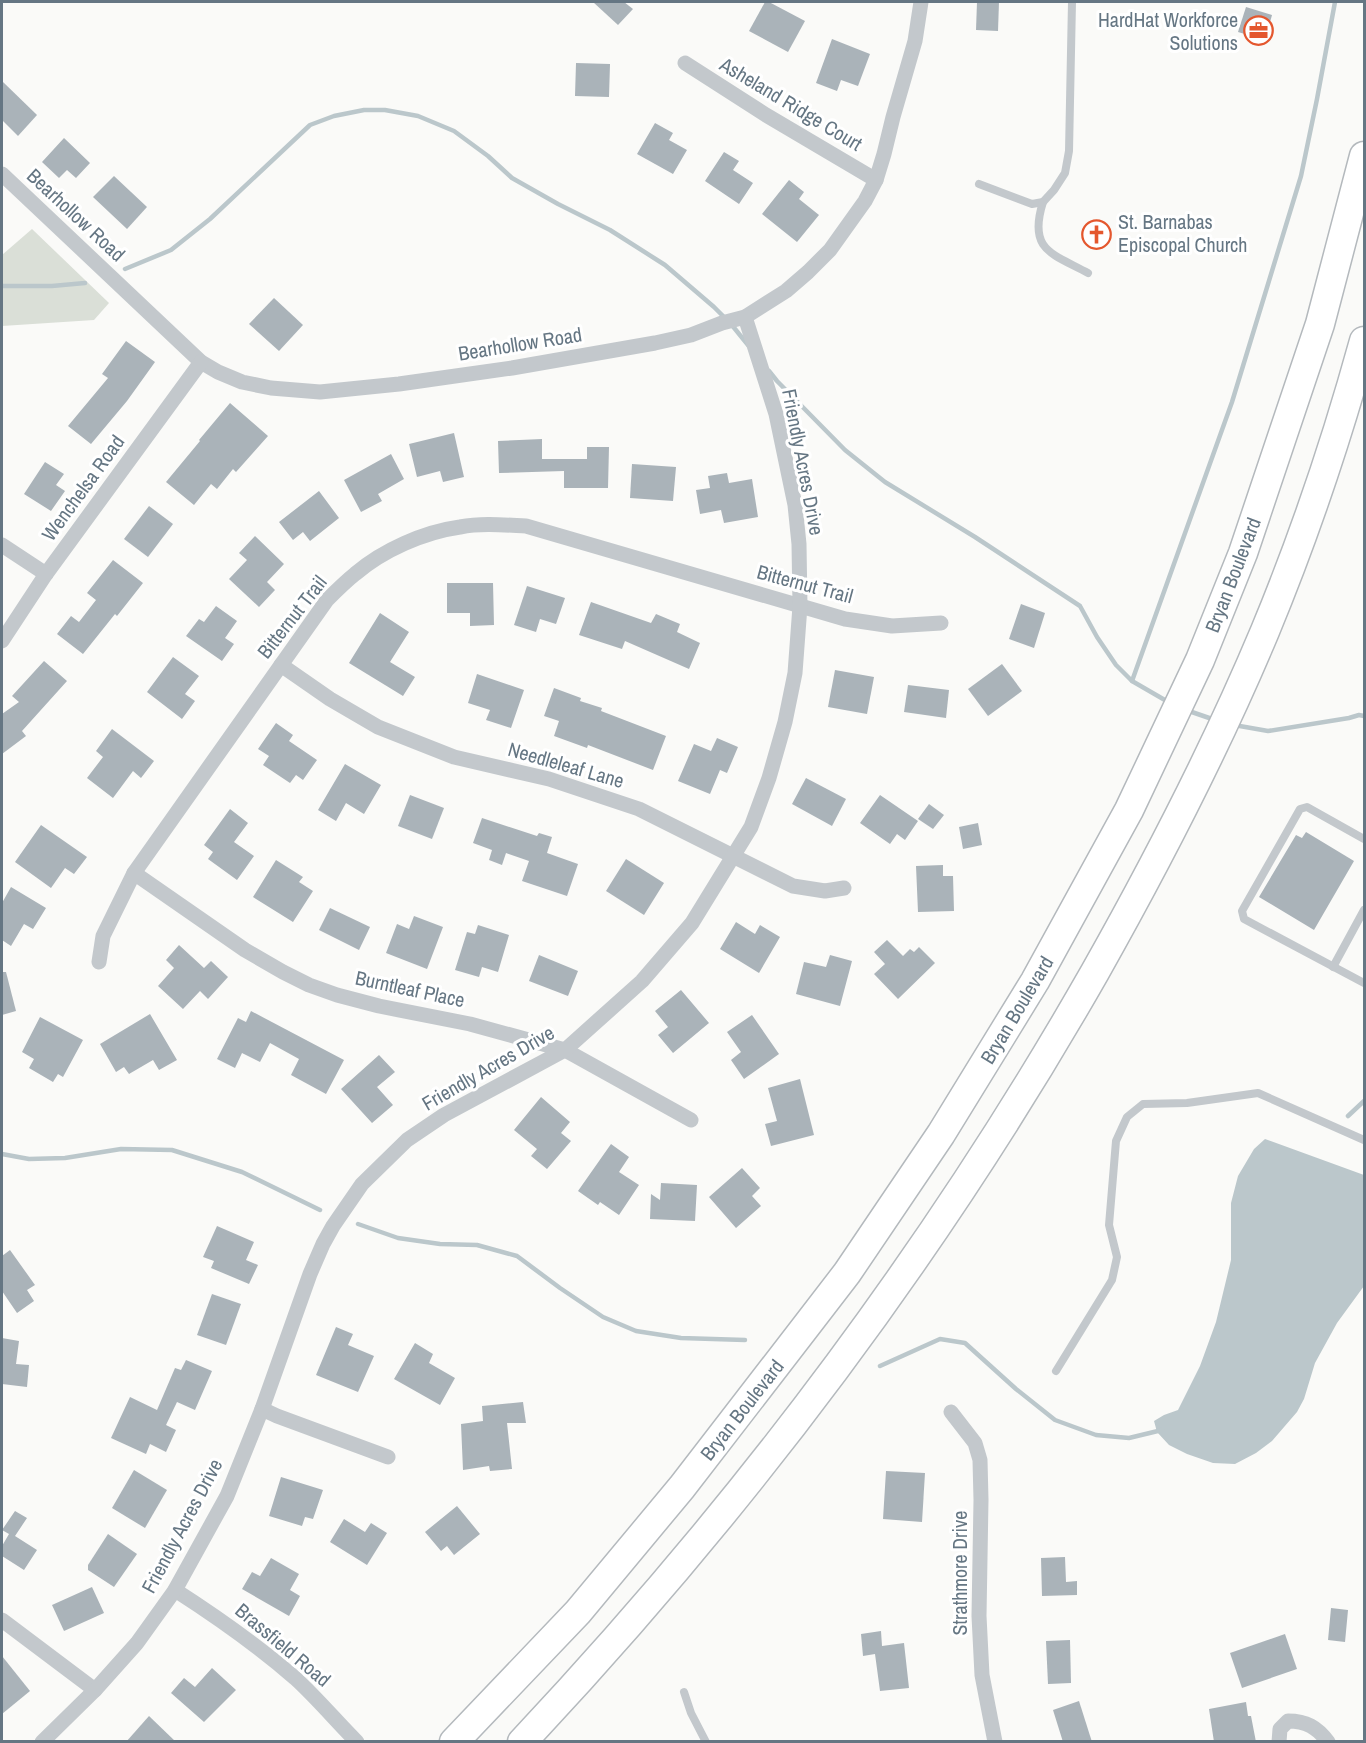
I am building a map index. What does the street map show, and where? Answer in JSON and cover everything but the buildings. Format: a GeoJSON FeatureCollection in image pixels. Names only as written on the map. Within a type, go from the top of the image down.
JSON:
{"type":"FeatureCollection","features":[{"type":"Feature","properties":{"kind":"highway","name":"Bryan Boulevard"},"geometry":{"type":"LineString","coordinates":[[454,1742],[578,1612],[682,1487],[807,1326],[853,1264],[941,1134],[1035,981],[1129,810],[1200,660],[1244,553],[1320,324],[1365,156]]}},
{"type":"Feature","properties":{"kind":"highway"},"geometry":{"type":"LineString","coordinates":[[522,1742],[580,1680],[737,1497],[850,1350],[901,1279],[952,1206],[1026,1090],[1076,1006],[1152,869],[1204,765],[1265,631],[1301,536],[1365,341]]}},
{"type":"Feature","properties":{"kind":"street","name":"Bearhollow Road"},"geometry":{"type":"LineString","coordinates":[[2,174],[201,362],[243,382],[271,388],[320,392],[399,384],[512,368],[655,343],[745,317],[786,291],[830,250],[854,217],[876,180],[915,41],[921,2]]}},
{"type":"Feature","properties":{"kind":"street","name":"Asheland Ridge Court"},"geometry":{"type":"LineString","coordinates":[[685,63],[766,115],[876,180]]}},
{"type":"Feature","properties":{"kind":"street","name":"Friendly Acres Drive"},"geometry":{"type":"LineString","coordinates":[[42,1742],[95,1690],[136,1643],[175,1590],[226,1496],[262,1408],[323,1244],[362,1184],[408,1140],[444,1115],[565,1050],[642,981],[692,923],[733,857],[754,817],[769,778],[785,722],[795,673],[800,606],[799,544],[795,505],[776,414],[745,317]]}},
{"type":"Feature","properties":{"kind":"street","name":"Wenchelsa Road"},"geometry":{"type":"LineString","coordinates":[[2,641],[46,574],[201,362]]}},
{"type":"Feature","properties":{"kind":"street","name":"Bitternut Trail"},"geometry":{"type":"LineString","coordinates":[[99,962],[103,936],[134,873],[327,600],[356,573],[382,555],[410,542],[438,531],[463,526],[526,526],[845,619],[892,626],[941,623]]}},
{"type":"Feature","properties":{"kind":"street"},"geometry":{"type":"LineString","coordinates":[[2,544],[46,574]]}},
{"type":"Feature","properties":{"kind":"street","name":"Needleleaf Lane"},"geometry":{"type":"LineString","coordinates":[[281,665],[330,699],[378,727],[454,757],[549,779],[639,809],[793,886],[825,891],[844,888]]}},
{"type":"Feature","properties":{"kind":"street","name":"Burntleaf Place"},"geometry":{"type":"LineString","coordinates":[[134,873],[245,950],[309,985],[379,1006],[470,1024],[565,1050],[691,1120]]}},
{"type":"Feature","properties":{"kind":"street"},"geometry":{"type":"LineString","coordinates":[[262,1408],[277,1416],[388,1457]]}},
{"type":"Feature","properties":{"kind":"street","name":"Strathmore Drive"},"geometry":{"type":"LineString","coordinates":[[951,1412],[975,1443],[980,1460],[979,1616],[982,1675],[995,1742]]}},
{"type":"Feature","properties":{"kind":"street","name":"Brassfield Road"},"geometry":{"type":"LineString","coordinates":[[175,1590],[245,1637],[296,1680],[357,1742]]}},
{"type":"Feature","properties":{"kind":"street"},"geometry":{"type":"LineString","coordinates":[[2,1620],[95,1690]]}},
{"type":"Feature","properties":{"kind":"street"},"geometry":{"type":"LineString","coordinates":[[1279,1742],[1280,1729],[1288,1720],[1299,1720],[1314,1726],[1328,1742]]}},
{"type":"Feature","properties":{"kind":"lane"},"geometry":{"type":"LineString","coordinates":[[1072,2],[1070,151],[1065,173],[1043,202],[1038,219],[1038,235],[1043,245],[1052,253],[1088,273]]}},
{"type":"Feature","properties":{"kind":"lane"},"geometry":{"type":"LineString","coordinates":[[979,184],[1032,204],[1043,202]]}},
{"type":"Feature","properties":{"kind":"lane"},"geometry":{"type":"LineString","coordinates":[[1365,839],[1307,807],[1300,809],[1242,911],[1244,919],[1365,983]]}},
{"type":"Feature","properties":{"kind":"lane"},"geometry":{"type":"LineString","coordinates":[[1333,968],[1365,910]]}},
{"type":"Feature","properties":{"kind":"lane"},"geometry":{"type":"LineString","coordinates":[[1056,1371],[1112,1280],[1117,1257],[1109,1226],[1116,1141],[1127,1117],[1143,1104],[1187,1102],[1258,1093],[1365,1140]]}},
{"type":"Feature","properties":{"kind":"lane"},"geometry":{"type":"LineString","coordinates":[[684,1692],[691,1713],[706,1742]]}},
{"type":"Feature","properties":{"kind":"shaded area"},"geometry":{"type":"Polygon","coordinates":[[[32,229],[109,303],[94,320],[2,326],[2,255],[32,229]]]}},
{"type":"Feature","properties":{"kind":"shaded area"},"geometry":{"type":"Polygon","coordinates":[[[1265,1139],[1364,1175],[1364,1286],[1337,1323],[1315,1363],[1304,1399],[1297,1412],[1272,1441],[1256,1453],[1235,1464],[1213,1463],[1169,1445],[1157,1432],[1154,1421],[1178,1410],[1200,1366],[1216,1322],[1231,1260],[1231,1203],[1238,1176],[1254,1149],[1265,1139]]]}},
{"type":"Feature","properties":{"kind":"waterway"},"geometry":{"type":"LineString","coordinates":[[1132,681],[1232,402],[1301,176],[1335,2]]}},
{"type":"Feature","properties":{"kind":"waterway"},"geometry":{"type":"LineString","coordinates":[[125,269],[171,250],[210,219],[310,125],[334,116],[364,110],[385,110],[418,116],[454,131],[488,156],[512,178],[610,230],[665,265],[725,318]]}},
{"type":"Feature","properties":{"kind":"waterway"},"geometry":{"type":"LineString","coordinates":[[2,286],[52,286],[85,283]]}},
{"type":"Feature","properties":{"kind":"waterway"},"geometry":{"type":"LineString","coordinates":[[731,324],[748,345]]}},
{"type":"Feature","properties":{"kind":"waterway"},"geometry":{"type":"LineString","coordinates":[[769,371],[845,450],[885,482],[975,537],[1080,606],[1116,665],[1132,681],[1170,703]]}},
{"type":"Feature","properties":{"kind":"waterway"},"geometry":{"type":"LineString","coordinates":[[1186,710],[1215,720]]}},
{"type":"Feature","properties":{"kind":"waterway"},"geometry":{"type":"LineString","coordinates":[[1234,725],[1268,731],[1364,716]]}},
{"type":"Feature","properties":{"kind":"waterway"},"geometry":{"type":"LineString","coordinates":[[1348,1116],[1364,1101]]}},
{"type":"Feature","properties":{"kind":"waterway"},"geometry":{"type":"LineString","coordinates":[[2,1154],[29,1159],[65,1158],[121,1149],[172,1150],[242,1172],[320,1210]]}},
{"type":"Feature","properties":{"kind":"waterway"},"geometry":{"type":"LineString","coordinates":[[358,1224],[398,1238],[440,1244],[477,1245],[517,1256],[603,1317],[636,1331],[681,1338],[745,1340]]}},
{"type":"Feature","properties":{"kind":"waterway"},"geometry":{"type":"LineString","coordinates":[[880,1366],[940,1339],[965,1343],[1055,1420],[1096,1435],[1129,1438],[1162,1430]]}},
{"type":"Feature","properties":{"kind":"place","name":"HardHat Workforce Solutions"},"geometry":{"type":"Point","coordinates":[1259,31]}},
{"type":"Feature","properties":{"kind":"place","name":"St. Barnabas Episcopal Church"},"geometry":{"type":"Point","coordinates":[1097,234]}}]}
